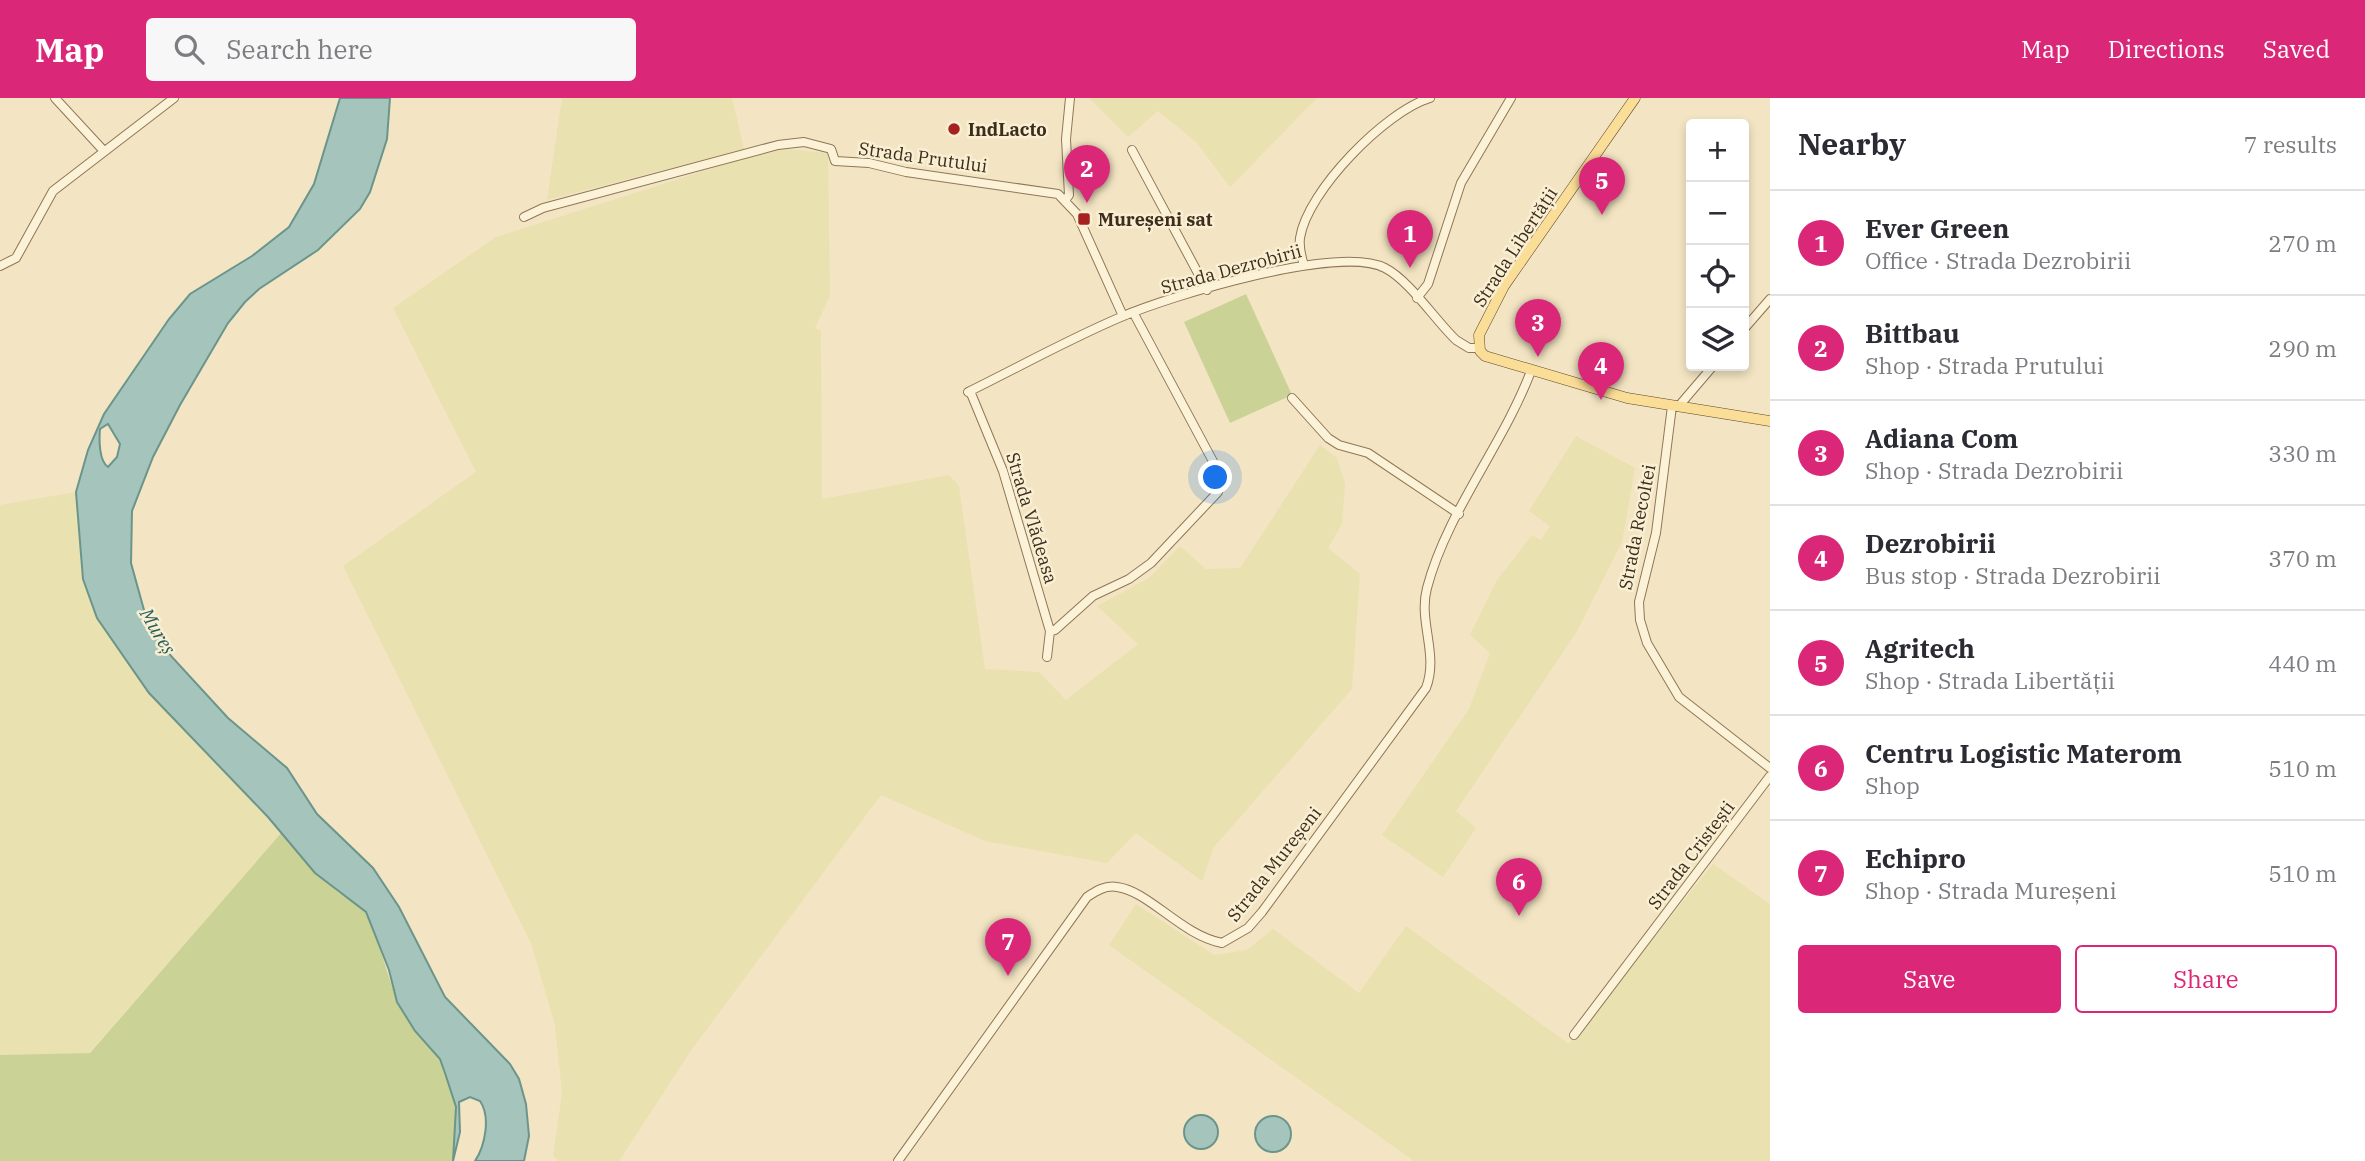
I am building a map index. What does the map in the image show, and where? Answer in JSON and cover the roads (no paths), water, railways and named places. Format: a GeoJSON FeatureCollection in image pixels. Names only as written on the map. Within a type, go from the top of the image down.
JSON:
{"type":"FeatureCollection","features":[{"type":"Feature","properties":{"kind":"main road","name":"Strada Libertății"},"geometry":{"type":"LineString","coordinates":[[1479,348],[1479,335],[1504,286],[1635,98]]}},
{"type":"Feature","properties":{"kind":"main road","name":"Strada Dezrobirii"},"geometry":{"type":"LineString","coordinates":[[1479,348],[1485,356],[1626,398],[1770,421]]}},
{"type":"Feature","properties":{"kind":"street"},"geometry":{"type":"LineString","coordinates":[[55,98],[103,150]]}},
{"type":"Feature","properties":{"kind":"street"},"geometry":{"type":"LineString","coordinates":[[0,266],[14,260],[53,191],[174,98]]}},
{"type":"Feature","properties":{"kind":"street"},"geometry":{"type":"LineString","coordinates":[[1070,98],[1066,139],[1069,195],[1066,199],[1077,214],[1123,316]]}},
{"type":"Feature","properties":{"kind":"street"},"geometry":{"type":"LineString","coordinates":[[1304,265],[1301,233],[1335,171],[1399,113],[1430,98]]}},
{"type":"Feature","properties":{"kind":"street"},"geometry":{"type":"LineString","coordinates":[[1417,298],[1428,284],[1466,173],[1511,98]]}},
{"type":"Feature","properties":{"kind":"street","name":"Strada Prutului"},"geometry":{"type":"LineString","coordinates":[[524,217],[543,208],[778,145],[804,142],[831,149],[835,161],[869,163],[906,172],[1049,191],[1066,199]]}},
{"type":"Feature","properties":{"kind":"street"},"geometry":{"type":"LineString","coordinates":[[1132,150],[1208,290]]}},
{"type":"Feature","properties":{"kind":"street","name":"Strada Dezrobirii"},"geometry":{"type":"LineString","coordinates":[[969,391],[1133,312],[1304,265],[1354,262],[1376,265],[1395,275],[1456,340],[1469,348],[1479,348]]}},
{"type":"Feature","properties":{"kind":"street"},"geometry":{"type":"LineString","coordinates":[[1749,323],[1770,299]]}},
{"type":"Feature","properties":{"kind":"street"},"geometry":{"type":"LineString","coordinates":[[1050,631],[1055,630],[1094,596],[1129,579],[1151,563],[1210,504],[1218,492],[1216,467],[1133,312]]}},
{"type":"Feature","properties":{"kind":"street","name":"Strada Mureșeni"},"geometry":{"type":"LineString","coordinates":[[898,1161],[1087,897],[1102,888],[1117,887],[1132,892],[1190,933],[1214,942],[1229,940],[1248,928],[1426,688],[1431,674],[1432,656],[1425,622],[1426,596],[1459,514],[1509,425],[1531,371]]}},
{"type":"Feature","properties":{"kind":"street"},"geometry":{"type":"LineString","coordinates":[[1675,407],[1708,371]]}},
{"type":"Feature","properties":{"kind":"street","name":"Strada Vlădeasa"},"geometry":{"type":"LineString","coordinates":[[969,391],[1003,471],[1050,631],[1046,657]]}},
{"type":"Feature","properties":{"kind":"street"},"geometry":{"type":"LineString","coordinates":[[1292,398],[1328,438],[1368,453],[1459,514]]}},
{"type":"Feature","properties":{"kind":"street","name":"Strada Recoltei"},"geometry":{"type":"LineString","coordinates":[[1675,407],[1656,533],[1639,602],[1640,620],[1647,643],[1679,697],[1770,768]]}},
{"type":"Feature","properties":{"kind":"street","name":"Strada Cristești"},"geometry":{"type":"LineString","coordinates":[[1574,1035],[1770,776]]}},
{"type":"Feature","properties":{"kind":"water"},"geometry":{"type":"Polygon","coordinates":[[[340,98],[390,98],[387,139],[370,192],[360,209],[318,250],[259,289],[245,302],[228,323],[180,405],[153,457],[132,511],[131,563],[144,610],[171,656],[228,718],[287,768],[317,814],[373,868],[399,907],[445,997],[510,1064],[519,1079],[526,1104],[529,1136],[524,1161],[475,1161],[482,1148],[486,1123],[480,1101],[470,1097],[459,1102],[460,1132],[453,1161],[456,1107],[445,1073],[440,1059],[415,1031],[397,1002],[389,970],[366,912],[315,873],[268,817],[149,693],[97,618],[83,579],[76,492],[88,450],[104,414],[169,319],[190,294],[252,256],[289,227],[314,184],[340,98]],[[108,424],[100,429],[101,455],[108,467],[117,457],[120,444],[108,424]]]}},
{"type":"Feature","properties":{"kind":"water"},"geometry":{"type":"Polygon","coordinates":[[[1201,1115],[1213,1120],[1218,1132],[1213,1144],[1201,1149],[1189,1144],[1184,1132],[1189,1120],[1201,1115]]]}},
{"type":"Feature","properties":{"kind":"water"},"geometry":{"type":"Polygon","coordinates":[[[1273,1116],[1286,1121],[1291,1134],[1286,1147],[1273,1152],[1260,1147],[1255,1134],[1260,1121],[1273,1116]]]}},
{"type":"Feature","properties":{"kind":"place","name":"IndLacto"},"geometry":{"type":"Point","coordinates":[954,129]}},
{"type":"Feature","properties":{"kind":"place","name":"Bittbau"},"geometry":{"type":"Point","coordinates":[1087,203]}},
{"type":"Feature","properties":{"kind":"place","name":"Agritech"},"geometry":{"type":"Point","coordinates":[1602,215]}},
{"type":"Feature","properties":{"kind":"place","name":"Mureșeni sat"},"geometry":{"type":"Point","coordinates":[1084,219]}},
{"type":"Feature","properties":{"kind":"place","name":"Ever Green"},"geometry":{"type":"Point","coordinates":[1410,268]}},
{"type":"Feature","properties":{"kind":"place","name":"Adiana Com"},"geometry":{"type":"Point","coordinates":[1538,357]}},
{"type":"Feature","properties":{"kind":"place","name":"Dezrobirii"},"geometry":{"type":"Point","coordinates":[1601,400]}},
{"type":"Feature","properties":{"kind":"place","name":"Centru Logistic Materom"},"geometry":{"type":"Point","coordinates":[1519,916]}},
{"type":"Feature","properties":{"kind":"place","name":"Echipro"},"geometry":{"type":"Point","coordinates":[1008,976]}},
{"type":"Feature","properties":{"kind":"water label","name":"Mureș"},"geometry":{"type":"Point","coordinates":[158,631]}}]}
